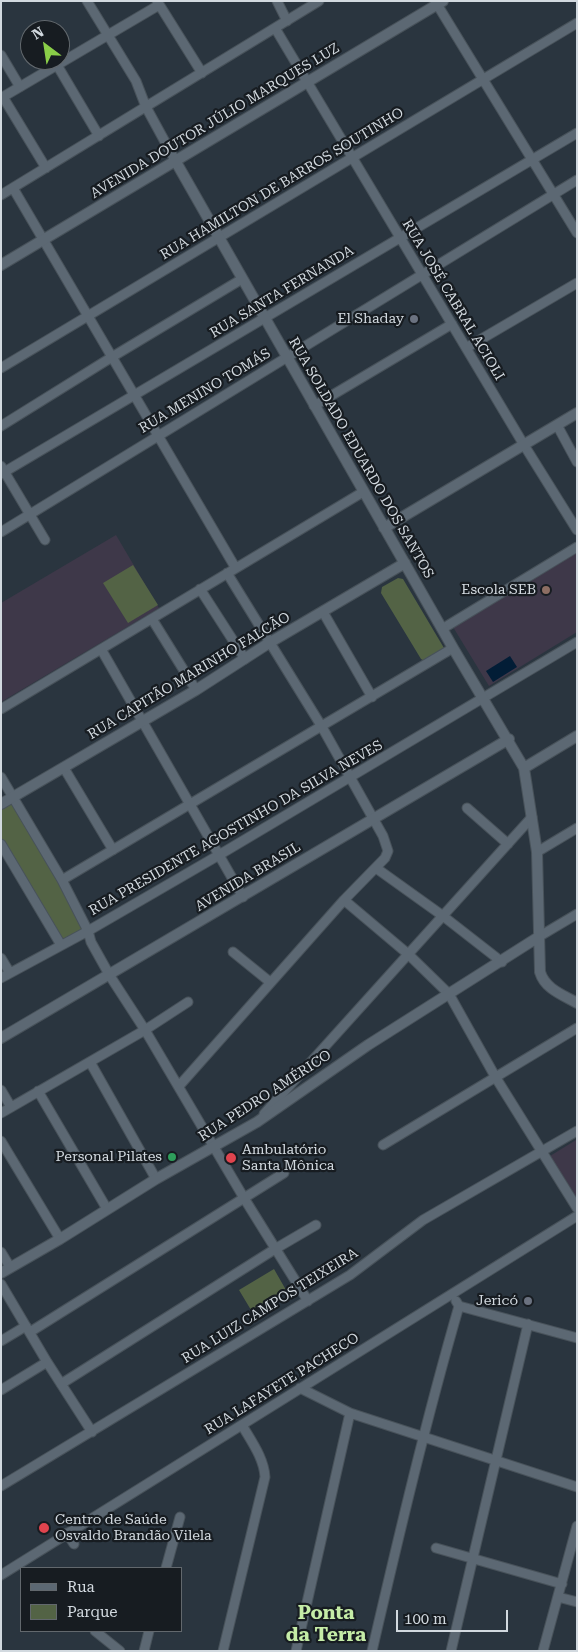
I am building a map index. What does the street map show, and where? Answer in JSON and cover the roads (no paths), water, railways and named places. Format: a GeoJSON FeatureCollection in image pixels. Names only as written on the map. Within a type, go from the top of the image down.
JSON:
{"type":"FeatureCollection","features":[{"type":"Feature","properties":{"kind":"street"},"geometry":{"type":"LineString","coordinates":[[88,1],[136,81],[146,107],[176,162]]}},
{"type":"Feature","properties":{"kind":"street"},"geometry":{"type":"LineString","coordinates":[[277,1],[287,21]]}},
{"type":"Feature","properties":{"kind":"street"},"geometry":{"type":"LineString","coordinates":[[1,195],[319,1]]}},
{"type":"Feature","properties":{"kind":"street"},"geometry":{"type":"LineString","coordinates":[[439,2],[483,79],[577,233]]}},
{"type":"Feature","properties":{"kind":"street","name":"AVENIDA DOUTOR JÚLIO MARQUES LUZ"},"geometry":{"type":"LineString","coordinates":[[1,265],[176,162],[439,2]]}},
{"type":"Feature","properties":{"kind":"street"},"geometry":{"type":"LineString","coordinates":[[70,57],[158,3],[202,73]]}},
{"type":"Feature","properties":{"kind":"street","name":"RUA HAMILTON DE BARROS SOUTINHO"},"geometry":{"type":"LineString","coordinates":[[1,368],[577,23]]}},
{"type":"Feature","properties":{"kind":"street","name":"RUA JOSÉ CABRAL ACIOLI"},"geometry":{"type":"LineString","coordinates":[[275,28],[524,445],[577,530]]}},
{"type":"Feature","properties":{"kind":"street"},"geometry":{"type":"LineString","coordinates":[[1,56],[20,87]]}},
{"type":"Feature","properties":{"kind":"street"},"geometry":{"type":"LineString","coordinates":[[46,168],[2,98],[49,70]]}},
{"type":"Feature","properties":{"kind":"street"},"geometry":{"type":"LineString","coordinates":[[60,70],[99,136]]}},
{"type":"Feature","properties":{"kind":"street","name":"RUA SANTA FERNANDA"},"geometry":{"type":"LineString","coordinates":[[2,471],[135,396],[577,133]]}},
{"type":"Feature","properties":{"kind":"street","name":"RUA SOLDADO EDUARDO DOS SANTOS"},"geometry":{"type":"LineString","coordinates":[[176,162],[363,492],[453,648],[509,739],[524,768],[537,852],[540,972],[548,986],[577,1003]]}},
{"type":"Feature","properties":{"kind":"street","name":"RUA MENINO TOMÁS"},"geometry":{"type":"LineString","coordinates":[[1,532],[577,180]]}},
{"type":"Feature","properties":{"kind":"street"},"geometry":{"type":"LineString","coordinates":[[13,188],[235,567]]}},
{"type":"Feature","properties":{"kind":"street"},"geometry":{"type":"LineString","coordinates":[[1,426],[242,279]]}},
{"type":"Feature","properties":{"kind":"street"},"geometry":{"type":"LineString","coordinates":[[466,348],[577,283]]}},
{"type":"Feature","properties":{"kind":"street"},"geometry":{"type":"LineString","coordinates":[[314,406],[452,324]]}},
{"type":"Feature","properties":{"kind":"street"},"geometry":{"type":"LineString","coordinates":[[384,528],[577,413]]}},
{"type":"Feature","properties":{"kind":"street"},"geometry":{"type":"LineString","coordinates":[[557,425],[577,462]]}},
{"type":"Feature","properties":{"kind":"street"},"geometry":{"type":"LineString","coordinates":[[2,471],[45,540]]}},
{"type":"Feature","properties":{"kind":"street"},"geometry":{"type":"LineString","coordinates":[[1,709],[363,492]]}},
{"type":"Feature","properties":{"kind":"street"},"geometry":{"type":"LineString","coordinates":[[397,520],[392,526],[392,536],[405,563]]}},
{"type":"Feature","properties":{"kind":"street"},"geometry":{"type":"LineString","coordinates":[[442,628],[577,547]]}},
{"type":"Feature","properties":{"kind":"street"},"geometry":{"type":"LineString","coordinates":[[392,571],[398,559],[398,552]]}},
{"type":"Feature","properties":{"kind":"street","name":"RUA CAPITÃO MARINHO FALCÃO"},"geometry":{"type":"LineString","coordinates":[[1,804],[196,690],[269,643],[405,563]]}},
{"type":"Feature","properties":{"kind":"street"},"geometry":{"type":"LineString","coordinates":[[179,1086],[344,900],[385,858],[388,851],[374,818],[349,778],[322,727],[227,573]]}},
{"type":"Feature","properties":{"kind":"street"},"geometry":{"type":"LineString","coordinates":[[200,589],[245,659]]}},
{"type":"Feature","properties":{"kind":"street"},"geometry":{"type":"LineString","coordinates":[[322,612],[372,697]]}},
{"type":"Feature","properties":{"kind":"street"},"geometry":{"type":"LineString","coordinates":[[152,619],[196,690]]}},
{"type":"Feature","properties":{"kind":"street","name":"RUA PRESIDENTE AGOSTINHO DA SILVA NEVES"},"geometry":{"type":"LineString","coordinates":[[1,978],[88,931],[219,855],[577,642]]}},
{"type":"Feature","properties":{"kind":"street"},"geometry":{"type":"LineString","coordinates":[[62,880],[453,648]]}},
{"type":"Feature","properties":{"kind":"street"},"geometry":{"type":"LineString","coordinates":[[101,649],[243,897]]}},
{"type":"Feature","properties":{"kind":"street"},"geometry":{"type":"LineString","coordinates":[[524,768],[577,736]]}},
{"type":"Feature","properties":{"kind":"street","name":"AVENIDA BRASIL"},"geometry":{"type":"LineString","coordinates":[[1,1038],[110,976],[509,739]]}},
{"type":"Feature","properties":{"kind":"street"},"geometry":{"type":"LineString","coordinates":[[64,768],[112,850]]}},
{"type":"Feature","properties":{"kind":"street"},"geometry":{"type":"LineString","coordinates":[[1,777],[62,880],[88,931],[91,942],[110,976],[145,1030],[244,1198],[308,1301]]}},
{"type":"Feature","properties":{"kind":"street"},"geometry":{"type":"LineString","coordinates":[[467,808],[508,844]]}},
{"type":"Feature","properties":{"kind":"street"},"geometry":{"type":"LineString","coordinates":[[257,1122],[532,816]]}},
{"type":"Feature","properties":{"kind":"street"},"geometry":{"type":"LineString","coordinates":[[537,852],[577,828]]}},
{"type":"Feature","properties":{"kind":"street"},"geometry":{"type":"LineString","coordinates":[[1,844],[61,945]]}},
{"type":"Feature","properties":{"kind":"street"},"geometry":{"type":"LineString","coordinates":[[376,868],[443,916],[502,962]]}},
{"type":"Feature","properties":{"kind":"street"},"geometry":{"type":"LineString","coordinates":[[344,900],[408,954],[448,994],[496,1078],[577,1208]]}},
{"type":"Feature","properties":{"kind":"street"},"geometry":{"type":"LineString","coordinates":[[540,936],[577,914]]}},
{"type":"Feature","properties":{"kind":"street","name":"RUA PEDRO AMÉRICO"},"geometry":{"type":"LineString","coordinates":[[5,1270],[60,1239],[156,1179],[214,1148],[257,1122],[368,1045],[502,962],[540,936]]}},
{"type":"Feature","properties":{"kind":"street"},"geometry":{"type":"LineString","coordinates":[[233,952],[270,982]]}},
{"type":"Feature","properties":{"kind":"street"},"geometry":{"type":"LineString","coordinates":[[1,958],[10,973]]}},
{"type":"Feature","properties":{"kind":"street"},"geometry":{"type":"LineString","coordinates":[[1,1113],[145,1030],[188,1002]]}},
{"type":"Feature","properties":{"kind":"street"},"geometry":{"type":"LineString","coordinates":[[383,1146],[577,1028]]}},
{"type":"Feature","properties":{"kind":"street"},"geometry":{"type":"LineString","coordinates":[[90,1062],[156,1179]]}},
{"type":"Feature","properties":{"kind":"street"},"geometry":{"type":"LineString","coordinates":[[1,1090],[11,1106]]}},
{"type":"Feature","properties":{"kind":"street"},"geometry":{"type":"LineString","coordinates":[[38,1091],[107,1208]]}},
{"type":"Feature","properties":{"kind":"street","name":"RUA LUIZ CAMPOS TEIXEIRA"},"geometry":{"type":"LineString","coordinates":[[1,1486],[350,1275],[423,1220],[577,1131]]}},
{"type":"Feature","properties":{"kind":"street"},"geometry":{"type":"LineString","coordinates":[[1,1141],[60,1239]]}},
{"type":"Feature","properties":{"kind":"street"},"geometry":{"type":"LineString","coordinates":[[1,1341],[28,1329],[284,1173]]}},
{"type":"Feature","properties":{"kind":"street","name":"RUA LAFAYETE PACHECO"},"geometry":{"type":"LineString","coordinates":[[1,1575],[18,1568],[68,1534],[577,1216]]}},
{"type":"Feature","properties":{"kind":"street"},"geometry":{"type":"LineString","coordinates":[[61,1384],[316,1225]]}},
{"type":"Feature","properties":{"kind":"street"},"geometry":{"type":"LineString","coordinates":[[1,1252],[5,1270]]}},
{"type":"Feature","properties":{"kind":"street"},"geometry":{"type":"LineString","coordinates":[[1,1284],[92,1432]]}},
{"type":"Feature","properties":{"kind":"street"},"geometry":{"type":"LineString","coordinates":[[451,1294],[459,1306],[577,1338]]}},
{"type":"Feature","properties":{"kind":"street"},"geometry":{"type":"LineString","coordinates":[[372,1651],[440,1372],[459,1306]]}},
{"type":"Feature","properties":{"kind":"street"},"geometry":{"type":"LineString","coordinates":[[451,1651],[528,1324]]}},
{"type":"Feature","properties":{"kind":"street"},"geometry":{"type":"LineString","coordinates":[[1,1390],[48,1362]]}},
{"type":"Feature","properties":{"kind":"street"},"geometry":{"type":"LineString","coordinates":[[300,1388],[350,1413],[577,1487]]}},
{"type":"Feature","properties":{"kind":"street"},"geometry":{"type":"LineString","coordinates":[[296,1651],[350,1413]]}},
{"type":"Feature","properties":{"kind":"street"},"geometry":{"type":"LineString","coordinates":[[222,1651],[265,1477],[262,1461],[242,1425]]}},
{"type":"Feature","properties":{"kind":"street"},"geometry":{"type":"LineString","coordinates":[[166,1567],[180,1517]]}},
{"type":"Feature","properties":{"kind":"street"},"geometry":{"type":"LineString","coordinates":[[543,1651],[577,1526]]}},
{"type":"Feature","properties":{"kind":"street"},"geometry":{"type":"LineString","coordinates":[[68,1534],[74,1544]]}},
{"type":"Feature","properties":{"kind":"street"},"geometry":{"type":"LineString","coordinates":[[436,1548],[562,1584]]}},
{"type":"Feature","properties":{"kind":"street"},"geometry":{"type":"LineString","coordinates":[[558,1597],[577,1602]]}},
{"type":"Feature","properties":{"kind":"street"},"geometry":{"type":"LineString","coordinates":[[96,1632],[120,1651]]}},
{"type":"Feature","properties":{"kind":"street"},"geometry":{"type":"LineString","coordinates":[[144,1651],[149,1632]]}},
{"type":"Feature","properties":{"kind":"water"},"geometry":{"type":"Polygon","coordinates":[[[510,656],[517,667],[493,682],[486,671],[510,656]]]}},
{"type":"Feature","properties":{"kind":"place","name":"El Shaday"},"geometry":{"type":"Point","coordinates":[414,319]}},
{"type":"Feature","properties":{"kind":"place","name":"Escola SEB"},"geometry":{"type":"Point","coordinates":[546,590]}},
{"type":"Feature","properties":{"kind":"place","name":"Personal Pilates"},"geometry":{"type":"Point","coordinates":[172,1157]}},
{"type":"Feature","properties":{"kind":"place","name":"Ambulatório Santa Mônica"},"geometry":{"type":"Point","coordinates":[231,1158]}},
{"type":"Feature","properties":{"kind":"place","name":"Jericó"},"geometry":{"type":"Point","coordinates":[528,1301]}},
{"type":"Feature","properties":{"kind":"place","name":"Centro de Saúde Osvaldo Brandão Vilela"},"geometry":{"type":"Point","coordinates":[44,1528]}},
{"type":"Feature","properties":{"kind":"district","name":"Ponta da Terra"},"geometry":{"type":"Point","coordinates":[326,1624]}}]}
